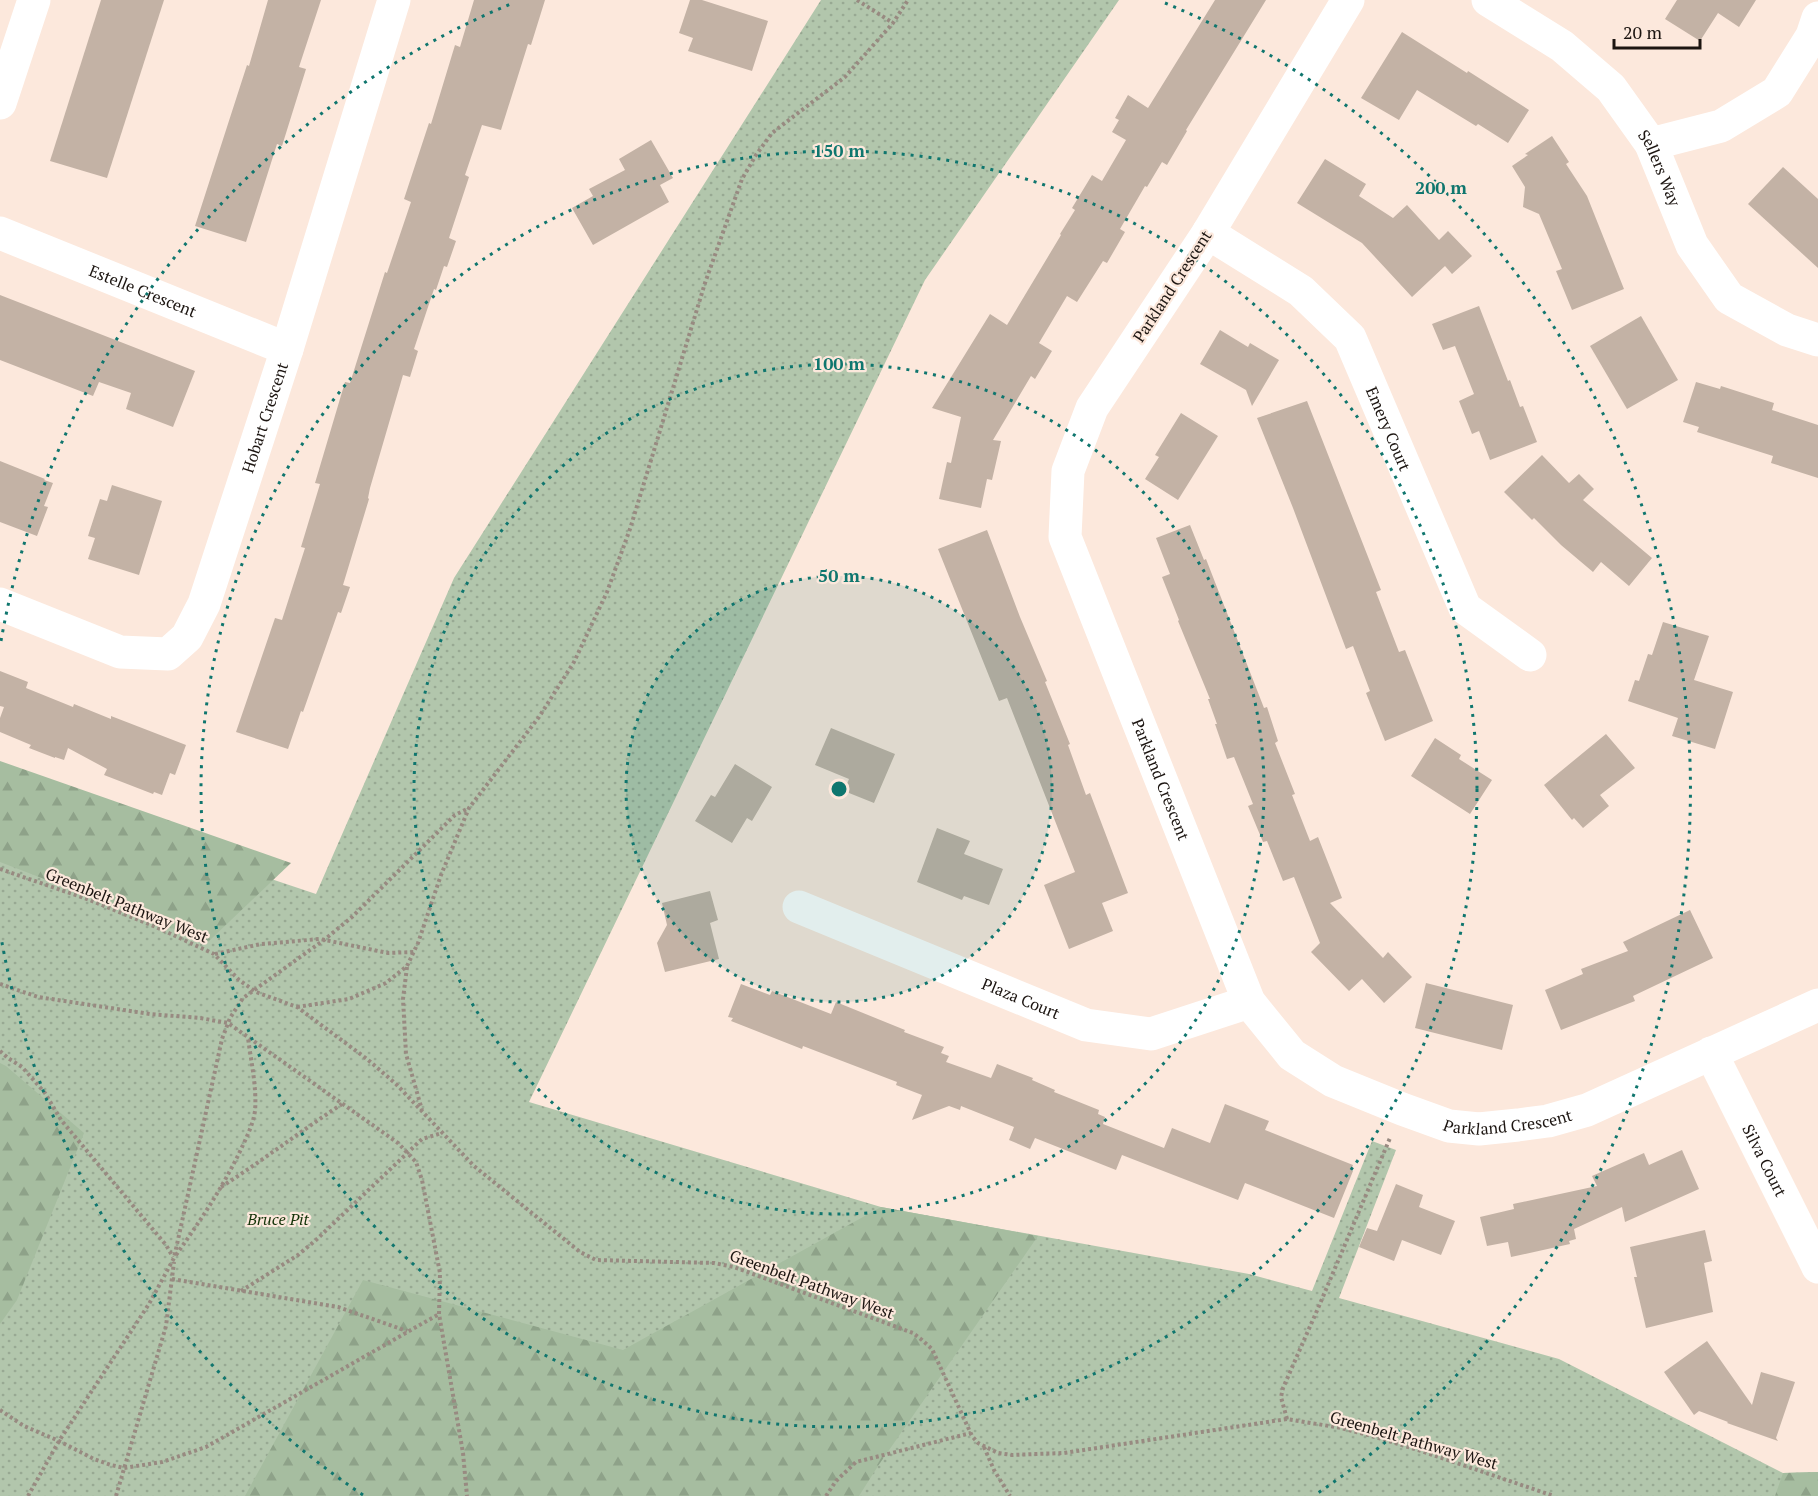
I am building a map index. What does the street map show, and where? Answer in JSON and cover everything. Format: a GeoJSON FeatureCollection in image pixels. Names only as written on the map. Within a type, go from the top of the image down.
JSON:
{"type":"FeatureCollection","features":[{"type":"Feature","properties":{"kind":"street"},"geometry":{"type":"LineString","coordinates":[[0,103],[34,0]]}},
{"type":"Feature","properties":{"kind":"street","name":"Hobart Crescent"},"geometry":{"type":"LineString","coordinates":[[0,604],[120,652],[168,654],[187,637],[204,604],[287,349],[394,0]]}},
{"type":"Feature","properties":{"kind":"street","name":"Parkland Crescent"},"geometry":{"type":"LineString","coordinates":[[1348,0],[1208,233],[1092,408],[1068,471],[1065,537],[1249,1002],[1292,1055],[1333,1081],[1449,1126],[1479,1129],[1548,1121],[1587,1110],[1818,1005]]}},
{"type":"Feature","properties":{"kind":"street","name":"Sellers Way"},"geometry":{"type":"LineString","coordinates":[[1488,0],[1562,46],[1611,88],[1651,144],[1692,244],[1729,298],[1787,330],[1818,340]]}},
{"type":"Feature","properties":{"kind":"street"},"geometry":{"type":"LineString","coordinates":[[1651,144],[1721,126],[1777,92],[1812,36],[1818,18]]}},
{"type":"Feature","properties":{"kind":"street","name":"Estelle Crescent"},"geometry":{"type":"LineString","coordinates":[[0,233],[287,349]]}},
{"type":"Feature","properties":{"kind":"street","name":"Emery Court"},"geometry":{"type":"LineString","coordinates":[[1208,233],[1301,291],[1350,338],[1465,609],[1530,655]]}},
{"type":"Feature","properties":{"kind":"street","name":"Plaza Court"},"geometry":{"type":"LineString","coordinates":[[799,908],[1086,1025],[1152,1034],[1249,1002]]}},
{"type":"Feature","properties":{"kind":"street","name":"Silva Court"},"geometry":{"type":"LineString","coordinates":[[1711,1053],[1818,1267]]}},
{"type":"Feature","properties":{"kind":"path"},"geometry":{"type":"LineString","coordinates":[[857,0],[893,22]]}},
{"type":"Feature","properties":{"kind":"path"},"geometry":{"type":"LineString","coordinates":[[423,1111],[406,1054],[403,999],[407,966],[469,808],[539,717],[574,662],[607,592],[630,529],[705,283],[742,179],[772,133],[845,77],[893,22],[908,0]]}},
{"type":"Feature","properties":{"kind":"path"},"geometry":{"type":"LineString","coordinates":[[116,1496],[166,1326],[174,1258],[222,1039],[228,1023],[243,998],[352,917],[455,815],[469,808]]}},
{"type":"Feature","properties":{"kind":"path","name":"Greenbelt Pathway West"},"geometry":{"type":"LineString","coordinates":[[0,869],[97,903],[156,927],[214,954],[239,980],[253,990],[297,1007],[367,1059],[396,1084],[474,1166],[580,1252],[596,1260],[714,1263],[734,1267],[913,1333],[932,1349],[971,1433],[978,1443],[998,1453],[1012,1455],[1064,1453],[1287,1419],[1341,1428],[1375,1437],[1554,1496]]}},
{"type":"Feature","properties":{"kind":"path"},"geometry":{"type":"LineString","coordinates":[[214,954],[261,944],[324,940],[388,953],[414,952]]}},
{"type":"Feature","properties":{"kind":"path"},"geometry":{"type":"LineString","coordinates":[[297,1007],[349,999],[386,983],[407,966]]}},
{"type":"Feature","properties":{"kind":"path"},"geometry":{"type":"LineString","coordinates":[[0,984],[38,997],[228,1023],[398,1143],[407,1152],[416,1162],[440,1273],[439,1314],[463,1453],[467,1496]]}},
{"type":"Feature","properties":{"kind":"path"},"geometry":{"type":"LineString","coordinates":[[28,1496],[59,1441],[149,1304],[174,1258],[202,1219],[236,1161],[253,1123],[255,1108],[248,1037]]}},
{"type":"Feature","properties":{"kind":"path"},"geometry":{"type":"LineString","coordinates":[[0,1051],[22,1067],[45,1093],[62,1120],[166,1245],[174,1258]]}},
{"type":"Feature","properties":{"kind":"path"},"geometry":{"type":"LineString","coordinates":[[220,1188],[263,1161],[298,1133],[342,1104]]}},
{"type":"Feature","properties":{"kind":"path"},"geometry":{"type":"LineString","coordinates":[[1287,1419],[1281,1397],[1283,1388],[1402,1109]]}},
{"type":"Feature","properties":{"kind":"path"},"geometry":{"type":"LineString","coordinates":[[241,1291],[298,1255],[422,1139],[441,1133]]}},
{"type":"Feature","properties":{"kind":"path"},"geometry":{"type":"LineString","coordinates":[[172,1279],[338,1307],[407,1331]]}},
{"type":"Feature","properties":{"kind":"path"},"geometry":{"type":"LineString","coordinates":[[0,1410],[24,1426],[94,1459],[124,1468],[162,1462],[206,1447],[439,1314]]}},
{"type":"Feature","properties":{"kind":"path"},"geometry":{"type":"LineString","coordinates":[[826,1496],[836,1481],[856,1462],[971,1433]]}},
{"type":"Feature","properties":{"kind":"path"},"geometry":{"type":"LineString","coordinates":[[983,1446],[1010,1496]]}},
{"type":"Feature","properties":{"kind":"green space","name":"Bruce Pit"},"geometry":{"type":"Polygon","coordinates":[[[821,0],[1119,0],[925,280],[529,1102],[881,1207],[1249,1274],[1312,1291],[1372,1141],[1396,1150],[1339,1298],[1559,1359],[1783,1473],[1818,1472],[1818,1496],[0,1496],[0,788],[316,894],[454,578],[821,0]]]}},
{"type":"Feature","properties":{"kind":"green space"},"geometry":{"type":"Polygon","coordinates":[[[0,761],[291,863],[208,942],[0,862],[0,761]]]}},
{"type":"Feature","properties":{"kind":"green space"},"geometry":{"type":"Polygon","coordinates":[[[0,1063],[84,1133],[17,1300],[0,1324],[0,1063]]]}},
{"type":"Feature","properties":{"kind":"green space"},"geometry":{"type":"Polygon","coordinates":[[[881,1207],[1038,1236],[859,1496],[245,1496],[363,1280],[623,1350],[881,1207]]]}},
{"type":"Feature","properties":{"kind":"green space"},"geometry":{"type":"Polygon","coordinates":[[[1818,1472],[1818,1496],[1775,1496],[1783,1473],[1818,1472]]]}},
{"type":"Feature","properties":{"kind":"building"},"geometry":{"type":"Polygon","coordinates":[[[101,0],[164,0],[107,178],[50,161],[101,0]]]}},
{"type":"Feature","properties":{"kind":"building"},"geometry":{"type":"Polygon","coordinates":[[[268,0],[321,0],[299,67],[306,69],[282,146],[277,144],[246,242],[195,226],[247,65],[249,66],[268,0]]]}},
{"type":"Feature","properties":{"kind":"building"},"geometry":{"type":"Polygon","coordinates":[[[474,0],[545,0],[531,45],[528,44],[501,130],[482,125],[465,175],[469,177],[449,238],[456,241],[447,267],[444,266],[436,290],[434,289],[414,349],[418,351],[410,377],[403,375],[370,488],[369,499],[343,585],[350,587],[341,613],[338,612],[288,749],[236,732],[275,618],[282,620],[305,548],[301,547],[320,484],[315,483],[345,382],[350,383],[385,272],[387,273],[411,202],[404,199],[429,123],[431,124],[455,45],[460,47],[474,0]]]}},
{"type":"Feature","properties":{"kind":"building"},"geometry":{"type":"Polygon","coordinates":[[[690,0],[702,0],[768,21],[752,71],[688,51],[693,38],[679,33],[690,0]]]}},
{"type":"Feature","properties":{"kind":"building"},"geometry":{"type":"Polygon","coordinates":[[[1215,0],[1266,0],[1167,165],[1162,162],[1147,187],[1145,186],[1120,229],[1125,232],[1107,263],[1103,261],[1077,302],[1067,296],[1039,343],[1052,351],[1035,379],[1031,376],[993,440],[1001,441],[992,480],[987,479],[981,508],[939,499],[947,462],[951,463],[961,417],[932,408],[990,314],[1007,325],[1061,235],[1075,210],[1072,208],[1092,175],[1102,181],[1126,140],[1112,132],[1119,120],[1115,118],[1128,95],[1148,108],[1215,0]]]}},
{"type":"Feature","properties":{"kind":"building"},"geometry":{"type":"Polygon","coordinates":[[[1677,0],[1756,0],[1739,27],[1718,13],[1700,41],[1665,19],[1677,0]]]}},
{"type":"Feature","properties":{"kind":"building"},"geometry":{"type":"Polygon","coordinates":[[[1402,32],[1529,110],[1508,143],[1417,90],[1399,120],[1361,98],[1402,32]]]}},
{"type":"Feature","properties":{"kind":"building"},"geometry":{"type":"Polygon","coordinates":[[[1552,136],[1569,162],[1566,164],[1587,196],[1624,289],[1572,310],[1556,271],[1562,269],[1539,214],[1523,207],[1525,187],[1512,166],[1552,136]]]}},
{"type":"Feature","properties":{"kind":"building"},"geometry":{"type":"Polygon","coordinates":[[[651,140],[673,178],[660,185],[669,202],[593,245],[572,208],[593,196],[589,189],[625,170],[619,159],[651,140]]]}},
{"type":"Feature","properties":{"kind":"building"},"geometry":{"type":"Polygon","coordinates":[[[1325,159],[1366,184],[1359,196],[1393,218],[1407,205],[1439,240],[1448,231],[1472,256],[1452,274],[1445,266],[1412,297],[1362,243],[1297,203],[1325,159]]]}},
{"type":"Feature","properties":{"kind":"building"},"geometry":{"type":"Polygon","coordinates":[[[1783,167],[1818,199],[1818,268],[1748,204],[1783,167]]]}},
{"type":"Feature","properties":{"kind":"building"},"geometry":{"type":"Polygon","coordinates":[[[0,295],[195,371],[173,427],[126,409],[131,393],[99,382],[93,396],[0,360],[0,295]]]}},
{"type":"Feature","properties":{"kind":"building"},"geometry":{"type":"Polygon","coordinates":[[[1479,306],[1508,381],[1510,380],[1520,407],[1523,406],[1537,442],[1490,460],[1479,431],[1472,434],[1459,401],[1474,394],[1455,346],[1443,350],[1432,324],[1479,306]]]}},
{"type":"Feature","properties":{"kind":"building"},"geometry":{"type":"Polygon","coordinates":[[[1641,316],[1678,380],[1627,409],[1590,346],[1641,316]]]}},
{"type":"Feature","properties":{"kind":"building"},"geometry":{"type":"Polygon","coordinates":[[[1220,330],[1248,347],[1250,343],[1279,360],[1252,406],[1246,390],[1200,364],[1220,330]]]}},
{"type":"Feature","properties":{"kind":"building"},"geometry":{"type":"Polygon","coordinates":[[[1696,382],[1720,389],[1721,386],[1774,403],[1772,410],[1818,425],[1818,478],[1771,463],[1773,456],[1697,432],[1699,427],[1683,422],[1696,382]]]}},
{"type":"Feature","properties":{"kind":"building"},"geometry":{"type":"Polygon","coordinates":[[[1307,401],[1381,590],[1376,592],[1399,652],[1405,650],[1433,721],[1385,741],[1366,693],[1370,691],[1353,646],[1346,649],[1257,418],[1307,401]]]}},
{"type":"Feature","properties":{"kind":"building"},"geometry":{"type":"Polygon","coordinates":[[[1181,413],[1218,436],[1178,500],[1145,479],[1159,457],[1155,455],[1181,413]]]}},
{"type":"Feature","properties":{"kind":"building"},"geometry":{"type":"Polygon","coordinates":[[[1542,455],[1569,483],[1579,474],[1594,489],[1583,500],[1652,558],[1629,586],[1601,562],[1593,572],[1534,518],[1532,520],[1504,492],[1542,455]]]}},
{"type":"Feature","properties":{"kind":"building"},"geometry":{"type":"Polygon","coordinates":[[[0,461],[53,483],[44,506],[48,507],[37,536],[0,522],[0,461]]]}},
{"type":"Feature","properties":{"kind":"building"},"geometry":{"type":"Polygon","coordinates":[[[112,485],[162,501],[139,575],[88,559],[95,538],[88,536],[100,499],[107,501],[112,485]]]}},
{"type":"Feature","properties":{"kind":"building"},"geometry":{"type":"Polygon","coordinates":[[[1190,525],[1204,560],[1206,559],[1264,708],[1267,707],[1278,741],[1275,743],[1310,841],[1318,837],[1342,898],[1330,903],[1383,958],[1388,952],[1412,977],[1384,1003],[1362,979],[1349,991],[1311,952],[1320,943],[1294,877],[1283,881],[1267,841],[1263,842],[1248,806],[1253,804],[1234,757],[1227,759],[1215,724],[1217,724],[1208,699],[1210,699],[1162,577],[1170,574],[1156,538],[1190,525]]]}},
{"type":"Feature","properties":{"kind":"building"},"geometry":{"type":"Polygon","coordinates":[[[987,530],[1047,681],[1045,682],[1070,744],[1068,745],[1086,795],[1090,793],[1128,893],[1102,903],[1113,931],[1069,949],[1044,885],[1075,872],[1007,698],[999,701],[938,549],[987,530]]]}},
{"type":"Feature","properties":{"kind":"building"},"geometry":{"type":"Polygon","coordinates":[[[1663,622],[1709,636],[1694,680],[1733,692],[1715,749],[1672,736],[1678,718],[1628,701],[1635,680],[1639,681],[1648,654],[1652,655],[1663,622]]]}},
{"type":"Feature","properties":{"kind":"building"},"geometry":{"type":"Polygon","coordinates":[[[0,671],[28,682],[26,688],[73,707],[74,704],[111,719],[111,716],[186,745],[175,775],[170,773],[162,795],[154,792],[153,794],[104,775],[107,769],[68,748],[64,760],[55,758],[29,748],[31,745],[0,732],[0,718],[4,707],[0,706],[0,671]]]}},
{"type":"Feature","properties":{"kind":"building"},"geometry":{"type":"Polygon","coordinates":[[[831,728],[895,754],[874,803],[844,791],[849,779],[815,765],[831,728]]]}},
{"type":"Feature","properties":{"kind":"building"},"geometry":{"type":"Polygon","coordinates":[[[1606,734],[1635,768],[1600,795],[1609,806],[1583,828],[1574,818],[1572,820],[1544,785],[1606,734]]]}},
{"type":"Feature","properties":{"kind":"building"},"geometry":{"type":"Polygon","coordinates":[[[1435,738],[1461,755],[1459,759],[1492,780],[1470,814],[1411,776],[1435,738]]]}},
{"type":"Feature","properties":{"kind":"building"},"geometry":{"type":"Polygon","coordinates":[[[735,764],[772,787],[752,821],[747,818],[732,843],[695,821],[711,795],[715,797],[735,764]]]}},
{"type":"Feature","properties":{"kind":"building"},"geometry":{"type":"Polygon","coordinates":[[[937,828],[970,841],[964,854],[1003,869],[989,905],[964,896],[962,900],[917,882],[937,828]]]}},
{"type":"Feature","properties":{"kind":"building"},"geometry":{"type":"Polygon","coordinates":[[[710,891],[718,920],[710,923],[719,959],[665,972],[657,943],[667,925],[662,903],[710,891]]]}},
{"type":"Feature","properties":{"kind":"building"},"geometry":{"type":"Polygon","coordinates":[[[1690,910],[1713,958],[1633,996],[1635,1001],[1561,1030],[1545,990],[1583,974],[1581,969],[1628,951],[1623,942],[1690,910]]]}},
{"type":"Feature","properties":{"kind":"building"},"geometry":{"type":"Polygon","coordinates":[[[1426,983],[1513,1005],[1502,1050],[1415,1028],[1426,983]]]}},
{"type":"Feature","properties":{"kind":"building"},"geometry":{"type":"Polygon","coordinates":[[[741,984],[770,995],[772,991],[831,1014],[836,1002],[944,1047],[941,1053],[949,1056],[946,1062],[991,1078],[997,1064],[1033,1078],[1032,1080],[1055,1090],[1054,1092],[1099,1110],[1098,1114],[1105,1117],[1103,1124],[1164,1148],[1172,1128],[1210,1143],[1225,1104],[1269,1121],[1265,1130],[1353,1165],[1351,1170],[1353,1171],[1334,1218],[1245,1183],[1238,1200],[1122,1155],[1116,1170],[1035,1138],[1030,1149],[1009,1140],[1014,1127],[961,1106],[960,1110],[949,1106],[912,1120],[922,1095],[896,1085],[897,1082],[731,1021],[733,1018],[728,1017],[741,984]]]}},
{"type":"Feature","properties":{"kind":"building"},"geometry":{"type":"Polygon","coordinates":[[[1682,1150],[1699,1189],[1625,1222],[1622,1207],[1574,1229],[1576,1239],[1569,1241],[1570,1244],[1511,1257],[1508,1242],[1487,1246],[1480,1217],[1514,1209],[1513,1204],[1597,1186],[1592,1176],[1644,1153],[1649,1165],[1682,1150]]]}},
{"type":"Feature","properties":{"kind":"building"},"geometry":{"type":"Polygon","coordinates":[[[1396,1184],[1423,1195],[1419,1207],[1455,1221],[1441,1255],[1402,1240],[1394,1261],[1359,1247],[1367,1228],[1377,1231],[1396,1184]]]}},
{"type":"Feature","properties":{"kind":"building"},"geometry":{"type":"Polygon","coordinates":[[[1705,1230],[1712,1261],[1704,1263],[1713,1312],[1646,1328],[1634,1277],[1637,1277],[1630,1247],[1705,1230]]]}},
{"type":"Feature","properties":{"kind":"building"},"geometry":{"type":"Polygon","coordinates":[[[1707,1341],[1752,1405],[1761,1372],[1795,1382],[1776,1438],[1778,1441],[1699,1411],[1694,1415],[1664,1372],[1707,1341]]]}}]}
